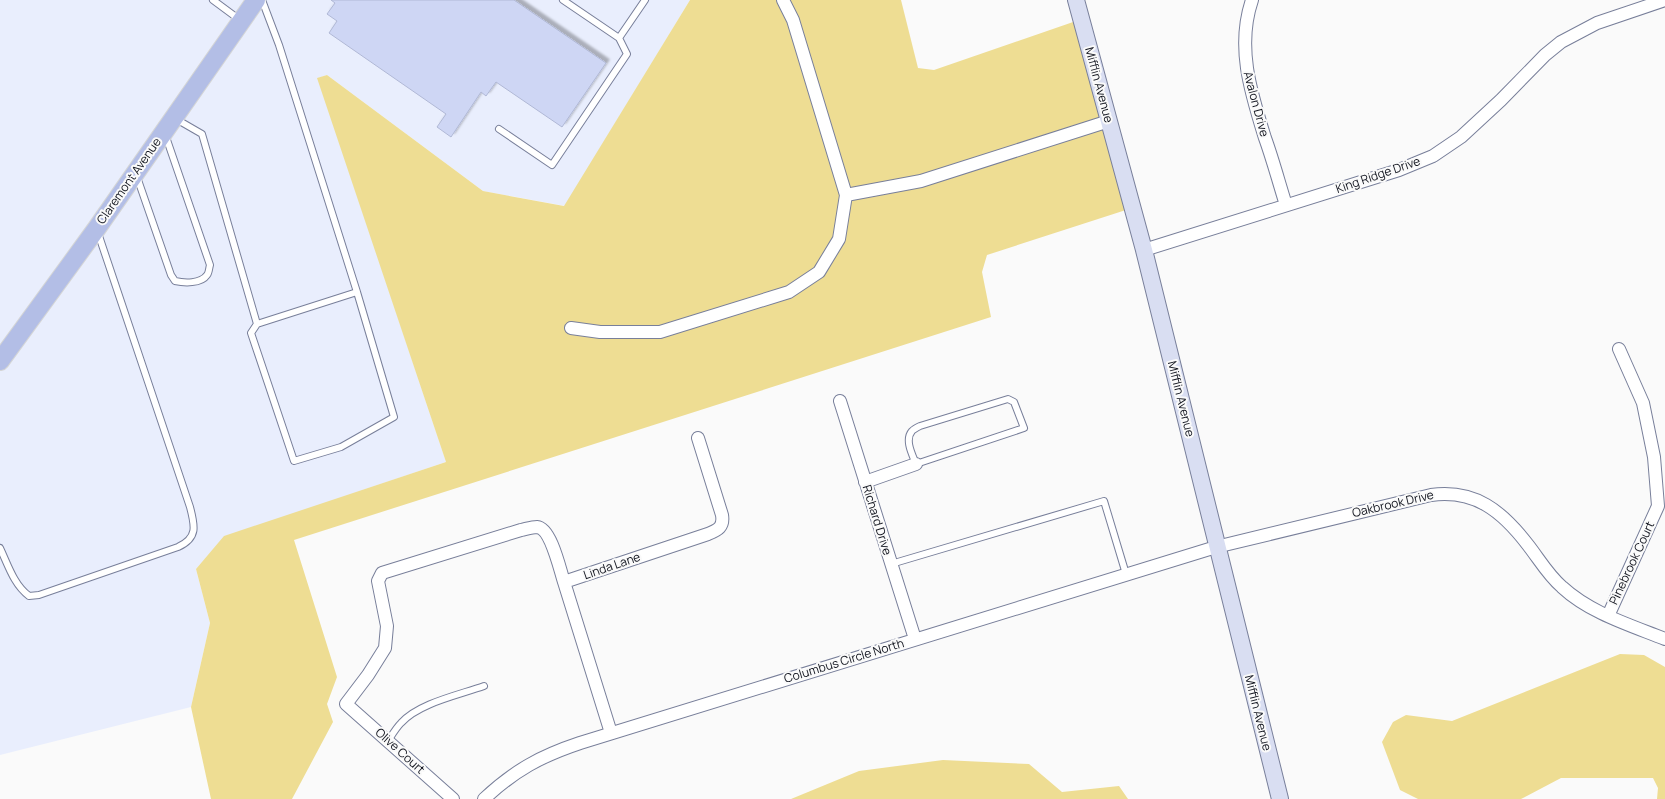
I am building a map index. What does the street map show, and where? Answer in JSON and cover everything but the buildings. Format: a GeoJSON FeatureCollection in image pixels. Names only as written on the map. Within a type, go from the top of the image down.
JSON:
{"type":"FeatureCollection","features":[{"type":"Feature","properties":{"kind":"main road","name":"Claremont Avenue"},"geometry":{"type":"LineString","coordinates":[[0,361],[97,228],[256,0]]}},
{"type":"Feature","properties":{"kind":"street"},"geometry":{"type":"LineString","coordinates":[[571,328],[600,332],[660,332],[789,292],[819,272],[839,239],[846,195],[793,20],[783,0]]}},
{"type":"Feature","properties":{"kind":"street","name":"Mifflin Avenue"},"geometry":{"type":"LineString","coordinates":[[1076,0],[1144,250],[1216,546],[1280,799]]}},
{"type":"Feature","properties":{"kind":"street","name":"Avalon Drive"},"geometry":{"type":"LineString","coordinates":[[1252,0],[1248,10],[1246,31],[1246,66],[1254,101],[1286,205]]}},
{"type":"Feature","properties":{"kind":"street","name":"King Ridge Drive"},"geometry":{"type":"LineString","coordinates":[[1144,250],[1399,170],[1433,156],[1448,147],[1471,129],[1545,54],[1561,42],[1597,23],[1665,0]]}},
{"type":"Feature","properties":{"kind":"street"},"geometry":{"type":"LineString","coordinates":[[846,195],[921,181],[1109,121]]}},
{"type":"Feature","properties":{"kind":"street","name":"Pinebrook Court"},"geometry":{"type":"LineString","coordinates":[[1608,616],[1658,506],[1654,457],[1643,403],[1619,349]]}},
{"type":"Feature","properties":{"kind":"street","name":"Richard Drive"},"geometry":{"type":"LineString","coordinates":[[840,401],[915,639]]}},
{"type":"Feature","properties":{"kind":"street","name":"Linda Lane"},"geometry":{"type":"LineString","coordinates":[[564,582],[720,529],[723,522],[722,515],[698,438]]}},
{"type":"Feature","properties":{"kind":"street"},"geometry":{"type":"LineString","coordinates":[[865,482],[916,464]]}},
{"type":"Feature","properties":{"kind":"street","name":"Oakbrook Drive"},"geometry":{"type":"LineString","coordinates":[[1216,546],[1431,494],[1442,493],[1462,495],[1479,501],[1502,514],[1513,526],[1544,568],[1561,587],[1582,602],[1608,616],[1665,639]]}},
{"type":"Feature","properties":{"kind":"street","name":"Olive Court"},"geometry":{"type":"LineString","coordinates":[[453,799],[346,704],[368,675],[385,648],[387,626],[378,581],[382,573],[521,530],[537,527],[543,529],[549,538],[564,582]]}},
{"type":"Feature","properties":{"kind":"street","name":"Columbus Circle North"},"geometry":{"type":"LineString","coordinates":[[484,799],[505,781],[532,762],[558,750],[1216,546]]}},
{"type":"Feature","properties":{"kind":"street"},"geometry":{"type":"LineString","coordinates":[[564,582],[611,733]]}},
{"type":"Feature","properties":{"kind":"lane"},"geometry":{"type":"LineString","coordinates":[[213,0],[241,21]]}},
{"type":"Feature","properties":{"kind":"lane"},"geometry":{"type":"LineString","coordinates":[[262,0],[279,45],[357,292],[394,417],[341,447],[294,461],[251,332],[256,324],[357,292]]}},
{"type":"Feature","properties":{"kind":"lane"},"geometry":{"type":"LineString","coordinates":[[500,129],[552,165],[626,54],[619,38],[563,0]]}},
{"type":"Feature","properties":{"kind":"lane"},"geometry":{"type":"LineString","coordinates":[[619,38],[645,0]]}},
{"type":"Feature","properties":{"kind":"lane"},"geometry":{"type":"LineString","coordinates":[[169,124],[202,134],[256,324]]}},
{"type":"Feature","properties":{"kind":"lane"},"geometry":{"type":"LineString","coordinates":[[136,171],[171,276],[175,281],[187,283],[202,279],[207,275],[210,265],[169,124]]}},
{"type":"Feature","properties":{"kind":"lane"},"geometry":{"type":"LineString","coordinates":[[0,548],[17,584],[21,590],[29,596],[39,595],[178,548],[189,542],[192,537],[193,519],[190,507],[97,228]]}},
{"type":"Feature","properties":{"kind":"lane"},"geometry":{"type":"LineString","coordinates":[[1008,399],[1014,402],[1024,428],[916,464],[909,445],[909,437],[912,431],[920,426],[999,400],[1008,399]]}},
{"type":"Feature","properties":{"kind":"lane"},"geometry":{"type":"LineString","coordinates":[[891,564],[1104,501],[1126,574]]}},
{"type":"Feature","properties":{"kind":"lane"},"geometry":{"type":"LineString","coordinates":[[388,741],[401,723],[414,713],[433,704],[484,686]]}},
{"type":"Feature","properties":{"kind":"shaded area"},"geometry":{"type":"Polygon","coordinates":[[[0,0],[690,0],[565,206],[483,191],[327,75],[318,78],[446,462],[224,537],[196,569],[210,623],[191,707],[0,755],[0,0]]]}},
{"type":"Feature","properties":{"kind":"shaded area"},"geometry":{"type":"Polygon","coordinates":[[[690,0],[901,0],[918,68],[934,70],[1076,21],[1129,209],[987,255],[982,272],[991,317],[294,540],[337,677],[327,704],[333,722],[292,799],[211,799],[191,707],[210,623],[196,569],[224,536],[446,462],[317,78],[327,75],[483,191],[564,206],[690,0]]]}},
{"type":"Feature","properties":{"kind":"shaded area"},"geometry":{"type":"Polygon","coordinates":[[[1620,654],[1644,655],[1665,667],[1665,799],[1657,799],[1658,788],[1653,778],[1561,778],[1521,799],[1418,799],[1400,790],[1382,742],[1393,722],[1406,715],[1452,721],[1620,654]]]}},
{"type":"Feature","properties":{"kind":"shaded area"},"geometry":{"type":"Polygon","coordinates":[[[943,760],[1029,764],[1062,792],[1119,786],[1128,799],[791,799],[859,771],[943,760]]]}}]}
